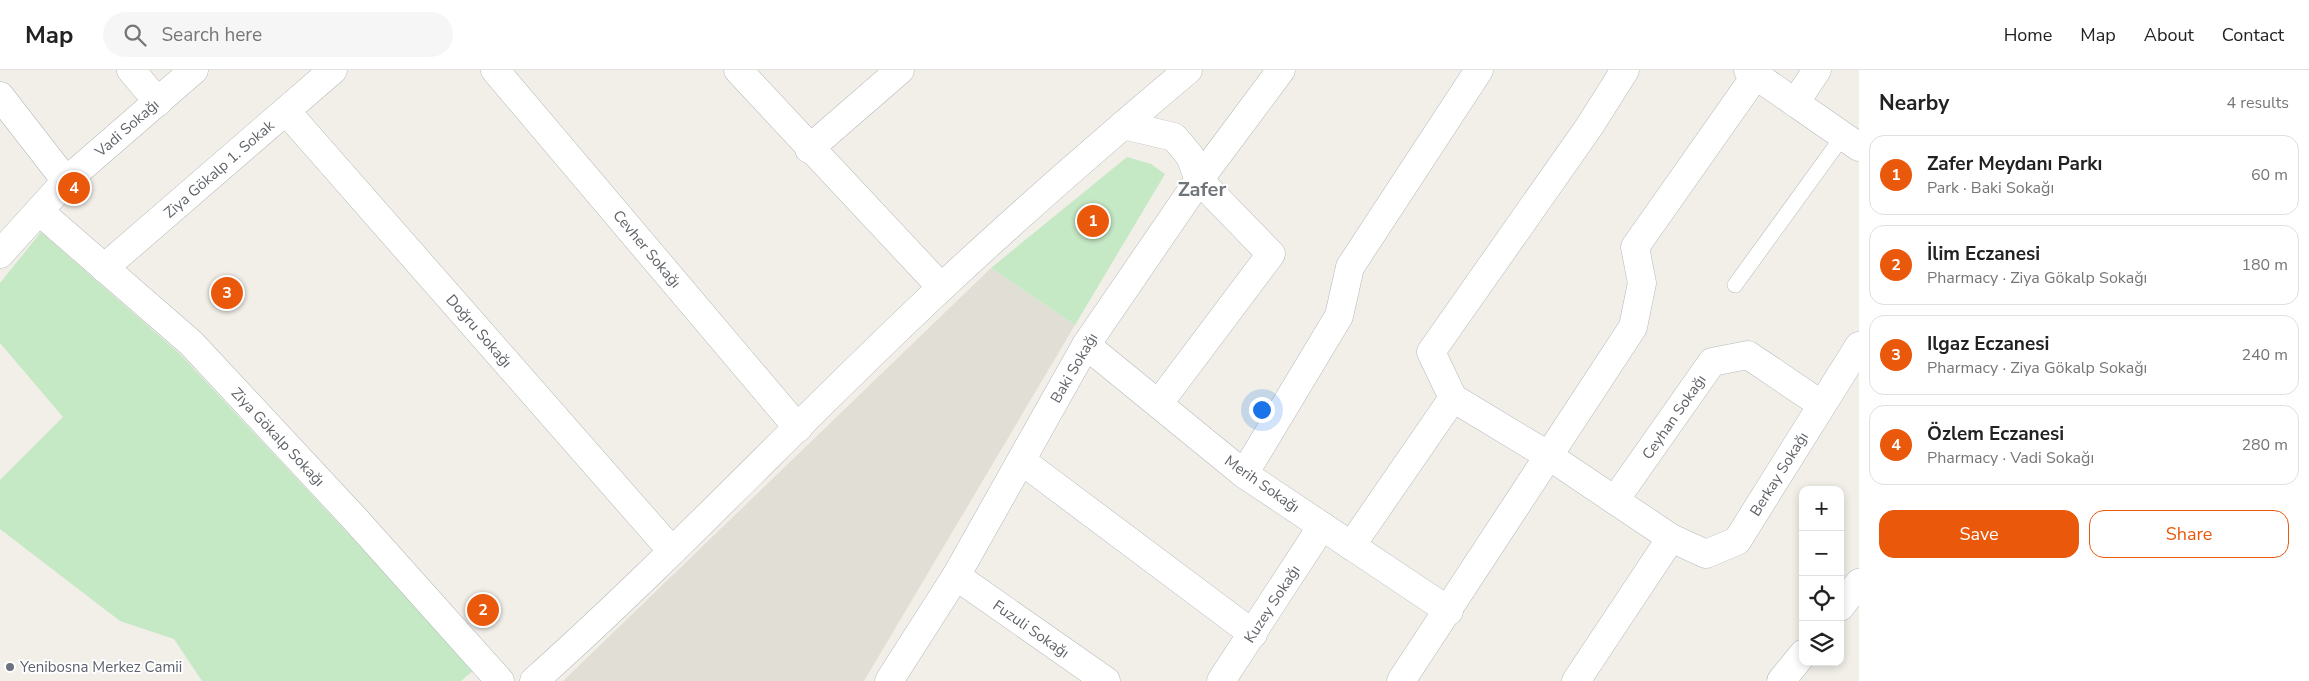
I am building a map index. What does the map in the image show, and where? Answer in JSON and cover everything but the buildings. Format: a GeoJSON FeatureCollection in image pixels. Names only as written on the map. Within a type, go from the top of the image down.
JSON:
{"type":"FeatureCollection","features":[{"type":"Feature","properties":{"kind":"street"},"geometry":{"type":"LineString","coordinates":[[131,70],[158,102]]}},
{"type":"Feature","properties":{"kind":"street","name":"Vadi Sokağı"},"geometry":{"type":"LineString","coordinates":[[0,254],[66,181],[194,70]]}},
{"type":"Feature","properties":{"kind":"street","name":"Ziya Gökalp 1. Sokak"},"geometry":{"type":"LineString","coordinates":[[104,268],[334,70]]}},
{"type":"Feature","properties":{"kind":"street","name":"Cevher Sokağı"},"geometry":{"type":"LineString","coordinates":[[495,70],[798,428]]}},
{"type":"Feature","properties":{"kind":"street"},"geometry":{"type":"LineString","coordinates":[[738,70],[809,149],[942,287]]}},
{"type":"Feature","properties":{"kind":"street"},"geometry":{"type":"LineString","coordinates":[[809,149],[900,70]]}},
{"type":"Feature","properties":{"kind":"street"},"geometry":{"type":"LineString","coordinates":[[534,681],[610,613],[942,287],[1123,125],[1188,70]]}},
{"type":"Feature","properties":{"kind":"street","name":"Baki Sokağı"},"geometry":{"type":"LineString","coordinates":[[889,681],[956,576],[1086,345],[1199,180],[1281,70]]}},
{"type":"Feature","properties":{"kind":"street"},"geometry":{"type":"LineString","coordinates":[[1244,474],[1339,316],[1350,267],[1479,70]]}},
{"type":"Feature","properties":{"kind":"street"},"geometry":{"type":"LineString","coordinates":[[1351,546],[1453,398],[1431,352],[1589,127],[1625,70]]}},
{"type":"Feature","properties":{"kind":"street"},"geometry":{"type":"LineString","coordinates":[[1795,103],[1817,70]]}},
{"type":"Feature","properties":{"kind":"street"},"geometry":{"type":"LineString","coordinates":[[1401,681],[1449,611],[1633,328],[1642,282],[1636,247],[1752,73],[1851,142]]}},
{"type":"Feature","properties":{"kind":"street"},"geometry":{"type":"LineString","coordinates":[[0,96],[66,181]]}},
{"type":"Feature","properties":{"kind":"street","name":"Doğru Sokağı"},"geometry":{"type":"LineString","coordinates":[[286,112],[672,551]]}},
{"type":"Feature","properties":{"kind":"street"},"geometry":{"type":"LineString","coordinates":[[1123,125],[1174,137],[1190,156],[1199,180],[1271,254],[1159,403]]}},
{"type":"Feature","properties":{"kind":"street","name":"Ziya Gökalp Sokağı"},"geometry":{"type":"LineString","coordinates":[[38,211],[192,344],[348,512],[500,681]]}},
{"type":"Feature","properties":{"kind":"street","name":"Merih Sokağı"},"geometry":{"type":"LineString","coordinates":[[1086,345],[1244,474],[1449,611]]}},
{"type":"Feature","properties":{"kind":"street","name":"Berkay Sokağı"},"geometry":{"type":"LineString","coordinates":[[1453,398],[1549,456],[1671,538],[1706,554],[1737,541],[1859,346]]}},
{"type":"Feature","properties":{"kind":"street","name":"Ceyhan Sokağı"},"geometry":{"type":"LineString","coordinates":[[1615,500],[1712,362],[1748,356],[1822,405]]}},
{"type":"Feature","properties":{"kind":"street"},"geometry":{"type":"LineString","coordinates":[[1022,461],[1253,634]]}},
{"type":"Feature","properties":{"kind":"street","name":"Kuzey Sokağı"},"geometry":{"type":"LineString","coordinates":[[1221,681],[1322,526]]}},
{"type":"Feature","properties":{"kind":"street"},"geometry":{"type":"LineString","coordinates":[[1576,681],[1671,538]]}},
{"type":"Feature","properties":{"kind":"street","name":"Fuzuli Sokağı"},"geometry":{"type":"LineString","coordinates":[[956,576],[1106,681]]}},
{"type":"Feature","properties":{"kind":"street"},"geometry":{"type":"LineString","coordinates":[[1844,602],[1859,583]]}},
{"type":"Feature","properties":{"kind":"street"},"geometry":{"type":"LineString","coordinates":[[1781,681],[1799,659]]}},
{"type":"Feature","properties":{"kind":"lane"},"geometry":{"type":"LineString","coordinates":[[1735,285],[1851,142]]}},
{"type":"Feature","properties":{"kind":"shaded area"},"geometry":{"type":"Polygon","coordinates":[[[991,268],[1075,325],[864,681],[563,681],[991,268]]]}},
{"type":"Feature","properties":{"kind":"green space"},"geometry":{"type":"Polygon","coordinates":[[[1127,157],[1151,164],[1165,174],[1075,325],[991,268],[1127,157]]]}},
{"type":"Feature","properties":{"kind":"green space"},"geometry":{"type":"Polygon","coordinates":[[[41,232],[180,354],[475,669],[461,681],[202,681],[174,639],[120,621],[0,529],[0,480],[63,417],[0,343],[0,283],[41,232]]]}},
{"type":"Feature","properties":{"kind":"place","name":"Özlem Eczanesi"},"geometry":{"type":"Point","coordinates":[74,188]}},
{"type":"Feature","properties":{"kind":"place","name":"Zafer Meydanı Parkı"},"geometry":{"type":"Point","coordinates":[1093,221]}},
{"type":"Feature","properties":{"kind":"place","name":"Ilgaz Eczanesi"},"geometry":{"type":"Point","coordinates":[227,293]}},
{"type":"Feature","properties":{"kind":"place","name":"İlim Eczanesi"},"geometry":{"type":"Point","coordinates":[483,610]}},
{"type":"Feature","properties":{"kind":"place","name":"Yenibosna Merkez Camii"},"geometry":{"type":"Point","coordinates":[10,667]}},
{"type":"Feature","properties":{"kind":"district","name":"Zafer"},"geometry":{"type":"Point","coordinates":[1202,189]}}]}
